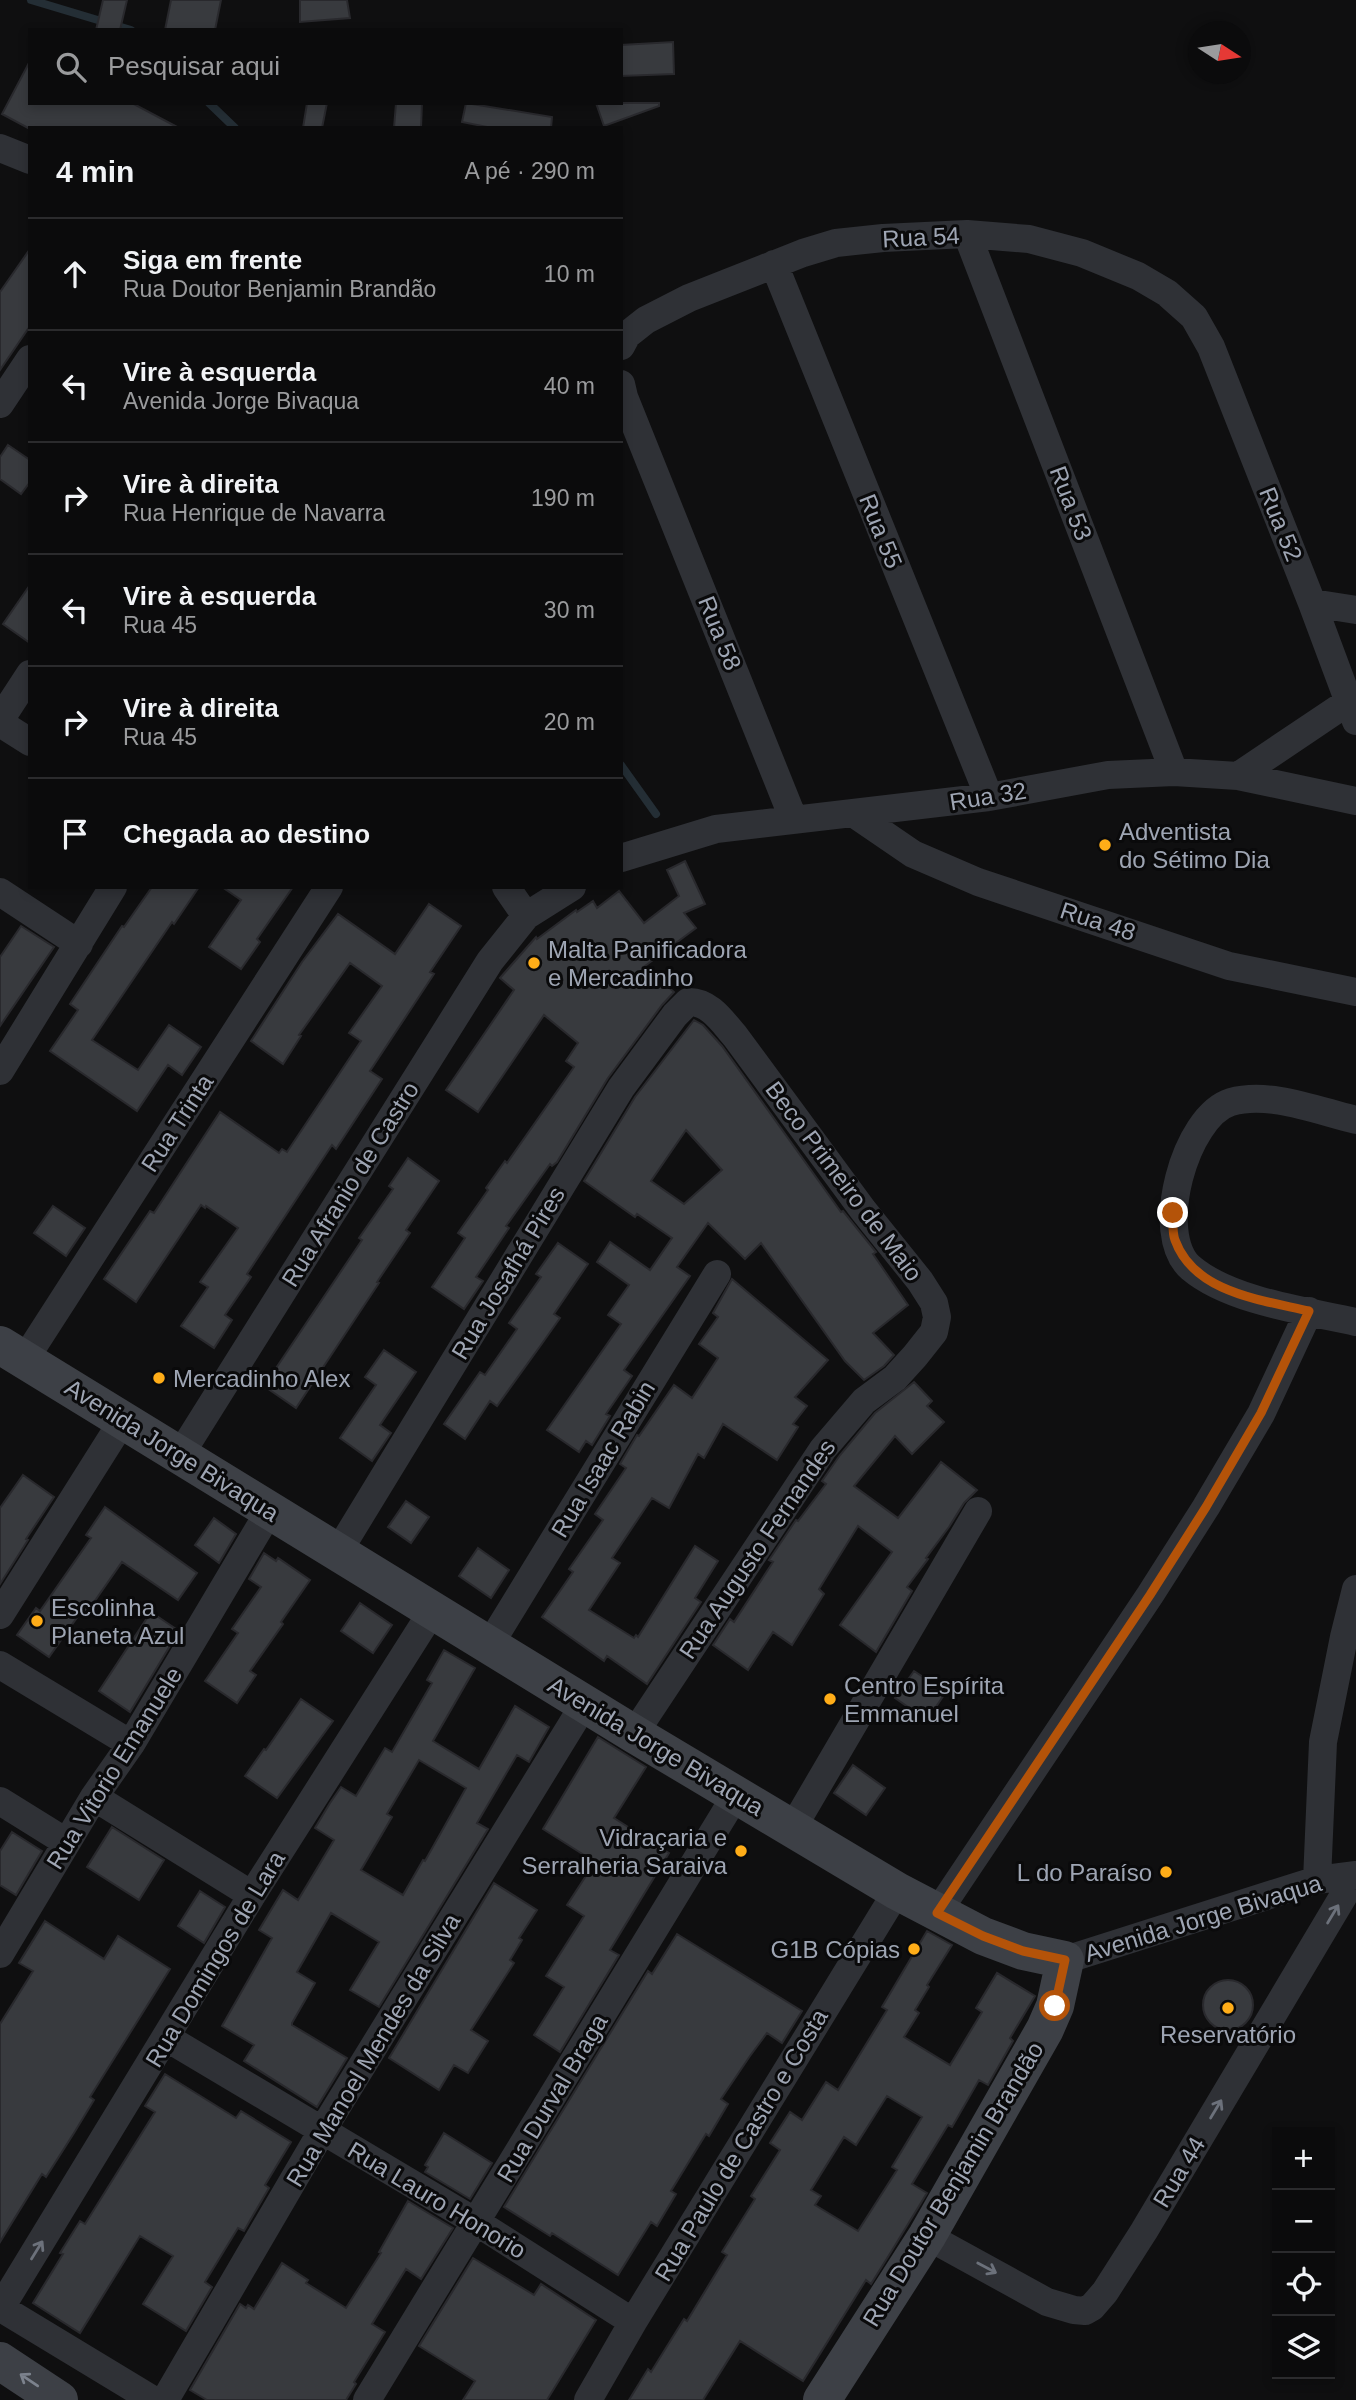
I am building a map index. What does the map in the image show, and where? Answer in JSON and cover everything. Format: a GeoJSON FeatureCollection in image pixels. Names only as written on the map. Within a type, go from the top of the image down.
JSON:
{"type":"FeatureCollection","features":[{"type":"Feature","properties":{"kind":"street"},"geometry":{"type":"LineString","coordinates":[[0,148],[28,159]]}},
{"type":"Feature","properties":{"kind":"street","name":"Rua 54"},"geometry":{"type":"LineString","coordinates":[[623,342],[627,335],[646,320],[689,298],[836,243],[967,234],[1029,239],[1082,253],[1138,276],[1167,293],[1194,317],[1211,347]]}},
{"type":"Feature","properties":{"kind":"street","name":"Rua 53"},"geometry":{"type":"LineString","coordinates":[[967,234],[1174,772]]}},
{"type":"Feature","properties":{"kind":"street","name":"Rua 55"},"geometry":{"type":"LineString","coordinates":[[774,264],[989,797]]}},
{"type":"Feature","properties":{"kind":"street","name":"Rua 52"},"geometry":{"type":"LineString","coordinates":[[1211,347],[1352,711],[1238,776]]}},
{"type":"Feature","properties":{"kind":"street"},"geometry":{"type":"LineString","coordinates":[[0,404],[28,362]]}},
{"type":"Feature","properties":{"kind":"street","name":"Rua 58"},"geometry":{"type":"LineString","coordinates":[[623,389],[793,818]]}},
{"type":"Feature","properties":{"kind":"street"},"geometry":{"type":"LineString","coordinates":[[1312,603],[1356,610]]}},
{"type":"Feature","properties":{"kind":"street"},"geometry":{"type":"LineString","coordinates":[[28,677],[0,721],[28,741]]}},
{"type":"Feature","properties":{"kind":"street","name":"Rua 32"},"geometry":{"type":"LineString","coordinates":[[623,857],[716,829],[989,797],[1108,775],[1174,772],[1238,776],[1356,801]]}},
{"type":"Feature","properties":{"kind":"street","name":"Rua 48"},"geometry":{"type":"LineString","coordinates":[[853,813],[913,853],[978,882],[1229,966],[1356,992]]}},
{"type":"Feature","properties":{"kind":"street"},"geometry":{"type":"LineString","coordinates":[[0,1071],[112,889]]}},
{"type":"Feature","properties":{"kind":"street","name":"Rua Trinta"},"geometry":{"type":"LineString","coordinates":[[13,1352],[328,889]]}},
{"type":"Feature","properties":{"kind":"street"},"geometry":{"type":"LineString","coordinates":[[507,889],[526,916],[569,889]]}},
{"type":"Feature","properties":{"kind":"street"},"geometry":{"type":"LineString","coordinates":[[0,892],[79,944]]}},
{"type":"Feature","properties":{"kind":"street","name":"Rua Afranio de Castro"},"geometry":{"type":"LineString","coordinates":[[180,1455],[491,961],[526,916]]}},
{"type":"Feature","properties":{"kind":"street","name":"Beco Primeiro de Maio"},"geometry":{"type":"LineString","coordinates":[[688,1002],[698,1002],[715,1013],[735,1036],[934,1303],[937,1317],[934,1332],[895,1378]]}},
{"type":"Feature","properties":{"kind":"street","name":"Rua Josafhá Pires"},"geometry":{"type":"LineString","coordinates":[[338,1552],[621,1088],[675,1015],[688,1002]]}},
{"type":"Feature","properties":{"kind":"street"},"geometry":{"type":"LineString","coordinates":[[1356,1120],[1256,1098],[1229,1103],[1207,1117],[1194,1138],[1180,1178],[1173,1213],[1174,1238],[1188,1266],[1208,1280],[1240,1294],[1356,1322]]}},
{"type":"Feature","properties":{"kind":"street","name":"Rua Isaac Rabin"},"geometry":{"type":"LineString","coordinates":[[490,1644],[717,1274]]}},
{"type":"Feature","properties":{"kind":"street"},"geometry":{"type":"LineString","coordinates":[[937,1913],[1206,1507],[1261,1413],[1309,1311]]}},
{"type":"Feature","properties":{"kind":"street","name":"Avenida Jorge Bivaqua"},"geometry":{"type":"LineString","coordinates":[[13,1352],[634,1734],[897,1891],[983,1936],[1023,1951],[1065,1960],[1317,1880],[1356,1875]]}},
{"type":"Feature","properties":{"kind":"street","name":"Rua Augusto Fernandes"},"geometry":{"type":"LineString","coordinates":[[634,1734],[823,1450],[864,1401],[895,1378]]}},
{"type":"Feature","properties":{"kind":"street"},"geometry":{"type":"LineString","coordinates":[[0,1615],[123,1420]]}},
{"type":"Feature","properties":{"kind":"street","name":"Rua Vitorio Emanuele"},"geometry":{"type":"LineString","coordinates":[[0,1954],[94,1797],[131,1744],[270,1510]]}},
{"type":"Feature","properties":{"kind":"street"},"geometry":{"type":"LineString","coordinates":[[792,1829],[978,1511]]}},
{"type":"Feature","properties":{"kind":"street"},"geometry":{"type":"LineString","coordinates":[[1317,1880],[1324,1742],[1356,1589]]}},
{"type":"Feature","properties":{"kind":"street","name":"Rua Domingos de Lara"},"geometry":{"type":"LineString","coordinates":[[0,2309],[252,1895],[433,1610]]}},
{"type":"Feature","properties":{"kind":"street"},"geometry":{"type":"LineString","coordinates":[[0,1665],[131,1744]]}},
{"type":"Feature","properties":{"kind":"street","name":"Rua Manoel Mendes da Silva"},"geometry":{"type":"LineString","coordinates":[[165,2400],[322,2131],[585,1703]]}},
{"type":"Feature","properties":{"kind":"street","name":"Rua Durval Braga"},"geometry":{"type":"LineString","coordinates":[[367,2400],[736,1795]]}},
{"type":"Feature","properties":{"kind":"street"},"geometry":{"type":"LineString","coordinates":[[94,1797],[252,1895]]}},
{"type":"Feature","properties":{"kind":"street"},"geometry":{"type":"LineString","coordinates":[[0,1801],[66,1842]]}},
{"type":"Feature","properties":{"kind":"street","name":"Rua 44"},"geometry":{"type":"LineString","coordinates":[[927,2236],[1047,2302],[1074,2310],[1085,2311],[1092,2307],[1105,2292],[1151,2219],[1356,1875]]}},
{"type":"Feature","properties":{"kind":"street","name":"Rua Paulo de Castro e Costa"},"geometry":{"type":"LineString","coordinates":[[588,2400],[897,1891]]}},
{"type":"Feature","properties":{"kind":"street","name":"Rua Doutor Benjamin Brandão"},"geometry":{"type":"LineString","coordinates":[[822,2400],[927,2236],[1045,2029],[1055,2006],[1065,1960]]}},
{"type":"Feature","properties":{"kind":"street","name":"Rua Lauro Honorio"},"geometry":{"type":"LineString","coordinates":[[167,2038],[476,2222],[633,2322]]}},
{"type":"Feature","properties":{"kind":"street"},"geometry":{"type":"LineString","coordinates":[[0,2309],[153,2400]]}},
{"type":"Feature","properties":{"kind":"street"},"geometry":{"type":"LineString","coordinates":[[0,2361],[59,2400]]}},
{"type":"Feature","properties":{"kind":"building"},"geometry":{"type":"Polygon","coordinates":[[[103,0],[127,0],[120,28],[96,28],[103,0]]]}},
{"type":"Feature","properties":{"kind":"building"},"geometry":{"type":"Polygon","coordinates":[[[171,0],[221,0],[215,28],[165,28],[171,0]]]}},
{"type":"Feature","properties":{"kind":"building"},"geometry":{"type":"Polygon","coordinates":[[[300,0],[347,0],[350,18],[300,22],[300,0]]]}},
{"type":"Feature","properties":{"kind":"building"},"geometry":{"type":"Polygon","coordinates":[[[673,42],[674,74],[623,76],[623,45],[673,42]]]}},
{"type":"Feature","properties":{"kind":"building"},"geometry":{"type":"Polygon","coordinates":[[[28,65],[28,105],[136,105],[175,126],[28,128],[2,114],[28,65]]]}},
{"type":"Feature","properties":{"kind":"building"},"geometry":{"type":"Polygon","coordinates":[[[659,103],[659,106],[604,126],[597,105],[659,103]]]}},
{"type":"Feature","properties":{"kind":"building"},"geometry":{"type":"Polygon","coordinates":[[[307,105],[327,105],[322,126],[303,126],[307,105]]]}},
{"type":"Feature","properties":{"kind":"building"},"geometry":{"type":"Polygon","coordinates":[[[396,105],[422,105],[421,126],[394,126],[396,105]]]}},
{"type":"Feature","properties":{"kind":"building"},"geometry":{"type":"Polygon","coordinates":[[[466,105],[552,117],[551,126],[482,126],[462,122],[466,105]]]}},
{"type":"Feature","properties":{"kind":"building"},"geometry":{"type":"Polygon","coordinates":[[[28,252],[28,329],[0,370],[0,292],[28,252]]]}},
{"type":"Feature","properties":{"kind":"building"},"geometry":{"type":"Polygon","coordinates":[[[8,445],[28,459],[28,485],[21,494],[0,479],[0,457],[8,445]]]}},
{"type":"Feature","properties":{"kind":"building"},"geometry":{"type":"Polygon","coordinates":[[[28,588],[28,642],[3,624],[28,588]]]}},
{"type":"Feature","properties":{"kind":"building"},"geometry":{"type":"Polygon","coordinates":[[[685,861],[705,904],[684,913],[696,928],[645,966],[674,992],[608,1078],[557,1162],[552,1166],[550,1164],[506,1226],[509,1228],[476,1277],[483,1281],[464,1309],[432,1287],[465,1238],[458,1233],[488,1190],[486,1188],[505,1161],[507,1163],[574,1067],[566,1061],[578,1043],[544,1015],[478,1112],[446,1090],[514,990],[500,978],[536,937],[537,939],[576,910],[577,912],[593,901],[597,908],[619,891],[644,923],[679,896],[667,870],[685,861]]]}},
{"type":"Feature","properties":{"kind":"building"},"geometry":{"type":"Polygon","coordinates":[[[151,889],[198,889],[92,1040],[138,1070],[169,1025],[201,1047],[182,1075],[168,1065],[137,1111],[50,1051],[78,1010],[70,1004],[122,926],[124,927],[151,889]]]}},
{"type":"Feature","properties":{"kind":"building"},"geometry":{"type":"Polygon","coordinates":[[[225,889],[292,889],[257,939],[260,942],[241,969],[209,947],[241,900],[225,889]]]}},
{"type":"Feature","properties":{"kind":"building"},"geometry":{"type":"Polygon","coordinates":[[[429,904],[461,926],[430,972],[434,974],[370,1071],[382,1079],[336,1149],[332,1145],[247,1274],[251,1277],[225,1315],[232,1320],[214,1348],[181,1326],[208,1287],[200,1282],[238,1228],[206,1206],[205,1208],[201,1205],[136,1302],[104,1279],[150,1211],[154,1213],[220,1112],[279,1153],[282,1149],[287,1152],[361,1041],[349,1033],[382,986],[350,963],[299,1035],[301,1036],[283,1064],[251,1041],[302,962],[338,914],[395,954],[429,904]]]}},
{"type":"Feature","properties":{"kind":"building"},"geometry":{"type":"Polygon","coordinates":[[[21,926],[54,947],[0,1026],[0,957],[21,926]]]}},
{"type":"Feature","properties":{"kind":"building"},"geometry":{"type":"Polygon","coordinates":[[[694,1020],[703,1025],[722,1046],[841,1212],[843,1211],[876,1252],[873,1254],[908,1305],[873,1333],[894,1355],[884,1366],[864,1380],[845,1361],[761,1243],[745,1259],[708,1223],[677,1267],[690,1276],[624,1370],[632,1376],[606,1414],[610,1416],[592,1445],[586,1441],[579,1452],[547,1430],[621,1324],[608,1315],[629,1285],[597,1262],[610,1242],[650,1270],[672,1238],[637,1214],[635,1217],[584,1181],[635,1097],[694,1020]],[[686,1130],[651,1181],[684,1204],[722,1170],[686,1130]]]}},
{"type":"Feature","properties":{"kind":"building"},"geometry":{"type":"Polygon","coordinates":[[[408,1158],[439,1181],[406,1230],[410,1233],[377,1282],[379,1283],[296,1408],[264,1386],[362,1240],[359,1238],[393,1189],[389,1186],[408,1158]]]}},
{"type":"Feature","properties":{"kind":"building"},"geometry":{"type":"Polygon","coordinates":[[[53,1206],[85,1228],[66,1256],[34,1233],[53,1206]]]}},
{"type":"Feature","properties":{"kind":"building"},"geometry":{"type":"Polygon","coordinates":[[[558,1243],[588,1264],[554,1314],[560,1318],[497,1406],[490,1401],[465,1439],[444,1424],[480,1372],[485,1375],[517,1329],[509,1323],[541,1277],[536,1274],[558,1243]]]}},
{"type":"Feature","properties":{"kind":"building"},"geometry":{"type":"Polygon","coordinates":[[[732,1279],[828,1360],[795,1397],[807,1406],[793,1424],[798,1427],[777,1460],[723,1424],[704,1458],[698,1454],[669,1508],[652,1498],[612,1558],[620,1563],[589,1610],[634,1638],[636,1635],[638,1637],[695,1546],[718,1561],[695,1598],[701,1602],[647,1684],[607,1656],[604,1661],[542,1617],[573,1572],[569,1569],[603,1520],[595,1514],[626,1468],[620,1464],[637,1435],[639,1436],[674,1385],[692,1398],[718,1358],[699,1344],[718,1317],[713,1313],[732,1279]]]}},
{"type":"Feature","properties":{"kind":"building"},"geometry":{"type":"Polygon","coordinates":[[[384,1350],[416,1372],[380,1425],[391,1433],[372,1461],[340,1438],[376,1385],[365,1377],[384,1350]]]}},
{"type":"Feature","properties":{"kind":"building"},"geometry":{"type":"Polygon","coordinates":[[[914,1382],[932,1401],[927,1406],[944,1422],[912,1454],[895,1436],[854,1486],[898,1518],[941,1462],[977,1490],[964,1503],[907,1587],[912,1591],[876,1652],[840,1625],[892,1552],[858,1526],[819,1589],[824,1594],[792,1645],[773,1632],[748,1670],[713,1645],[730,1619],[734,1622],[773,1562],[769,1560],[796,1520],[798,1521],[826,1484],[822,1481],[840,1455],[875,1413],[914,1382]]]}},
{"type":"Feature","properties":{"kind":"building"},"geometry":{"type":"Polygon","coordinates":[[[23,1475],[54,1497],[0,1584],[0,1508],[23,1475]]]}},
{"type":"Feature","properties":{"kind":"building"},"geometry":{"type":"Polygon","coordinates":[[[406,1501],[429,1517],[411,1543],[388,1527],[406,1501]]]}},
{"type":"Feature","properties":{"kind":"building"},"geometry":{"type":"Polygon","coordinates":[[[105,1507],[197,1573],[178,1600],[122,1562],[85,1615],[81,1612],[49,1657],[17,1635],[36,1608],[40,1611],[91,1538],[86,1535],[105,1507]]]}},
{"type":"Feature","properties":{"kind":"building"},"geometry":{"type":"Polygon","coordinates":[[[214,1518],[236,1534],[219,1563],[195,1545],[214,1518]]]}},
{"type":"Feature","properties":{"kind":"building"},"geometry":{"type":"Polygon","coordinates":[[[478,1548],[509,1570],[491,1598],[459,1576],[478,1548]]]}},
{"type":"Feature","properties":{"kind":"building"},"geometry":{"type":"Polygon","coordinates":[[[264,1553],[276,1561],[278,1558],[310,1580],[250,1671],[256,1675],[237,1703],[205,1681],[238,1633],[232,1629],[261,1587],[249,1579],[264,1553]]]}},
{"type":"Feature","properties":{"kind":"building"},"geometry":{"type":"Polygon","coordinates":[[[360,1603],[392,1625],[373,1653],[341,1631],[360,1603]]]}},
{"type":"Feature","properties":{"kind":"building"},"geometry":{"type":"Polygon","coordinates":[[[151,1612],[179,1631],[130,1712],[99,1691],[151,1612]]]}},
{"type":"Feature","properties":{"kind":"building"},"geometry":{"type":"Polygon","coordinates":[[[444,1650],[475,1668],[433,1741],[479,1769],[515,1706],[549,1727],[529,1762],[517,1755],[477,1823],[488,1829],[379,2007],[350,1990],[379,1942],[331,1913],[297,1972],[315,1983],[292,2023],[347,2058],[317,2107],[244,2061],[254,2045],[222,2026],[272,1938],[259,1930],[283,1890],[298,1900],[334,1840],[315,1828],[341,1787],[356,1796],[385,1748],[392,1752],[432,1683],[427,1680],[444,1650]],[[419,1760],[387,1814],[392,1817],[361,1870],[403,1895],[466,1788],[419,1760]]]}},
{"type":"Feature","properties":{"kind":"building"},"geometry":{"type":"Polygon","coordinates":[[[914,1671],[946,1692],[927,1720],[895,1698],[914,1671]]]}},
{"type":"Feature","properties":{"kind":"building"},"geometry":{"type":"Polygon","coordinates":[[[301,1699],[333,1721],[277,1798],[245,1776],[301,1699]]]}},
{"type":"Feature","properties":{"kind":"building"},"geometry":{"type":"Polygon","coordinates":[[[598,1737],[646,1767],[614,1818],[669,1853],[610,1950],[619,1955],[560,2052],[534,2035],[564,1987],[546,1976],[584,1916],[567,1905],[595,1862],[543,1829],[598,1737]]]}},
{"type":"Feature","properties":{"kind":"building"},"geometry":{"type":"Polygon","coordinates":[[[853,1765],[885,1788],[866,1815],[834,1793],[853,1765]]]}},
{"type":"Feature","properties":{"kind":"building"},"geometry":{"type":"Polygon","coordinates":[[[112,1827],[164,1860],[139,1900],[87,1867],[112,1827]]]}},
{"type":"Feature","properties":{"kind":"building"},"geometry":{"type":"Polygon","coordinates":[[[12,1832],[42,1851],[16,1895],[0,1885],[0,1851],[12,1832]]]}},
{"type":"Feature","properties":{"kind":"building"},"geometry":{"type":"Polygon","coordinates":[[[494,1883],[537,1910],[519,1938],[522,1940],[510,1960],[514,1963],[471,2030],[488,2041],[468,2073],[454,2065],[439,2090],[389,2058],[494,1883]]]}},
{"type":"Feature","properties":{"kind":"building"},"geometry":{"type":"Polygon","coordinates":[[[200,1891],[225,1907],[204,1943],[178,1926],[200,1891]]]}},
{"type":"Feature","properties":{"kind":"building"},"geometry":{"type":"Polygon","coordinates":[[[45,1921],[104,1959],[118,1936],[170,1969],[90,2097],[94,2100],[74,2133],[46,2177],[42,2174],[0,2242],[0,2024],[33,1971],[19,1963],[45,1921]]]}},
{"type":"Feature","properties":{"kind":"building"},"geometry":{"type":"Polygon","coordinates":[[[927,1931],[952,1945],[927,1985],[929,1987],[915,2010],[919,2013],[904,2037],[950,2065],[982,2012],[976,2008],[997,1973],[1035,1996],[1010,2038],[1013,2041],[988,2085],[979,2080],[952,2127],[948,2125],[912,2184],[927,2193],[871,2284],[866,2280],[803,2381],[740,2341],[703,2400],[629,2400],[648,2369],[651,2372],[684,2319],[687,2321],[727,2255],[722,2252],[755,2199],[751,2196],[780,2150],[770,2143],[790,2112],[802,2120],[826,2082],[838,2090],[887,2010],[882,2007],[927,1931]],[[887,2096],[856,2145],[844,2137],[811,2190],[821,2196],[815,2205],[858,2231],[897,2170],[892,2167],[922,2117],[887,2096]]]}},
{"type":"Feature","properties":{"kind":"building"},"geometry":{"type":"Polygon","coordinates":[[[677,1934],[802,2011],[782,2043],[767,2033],[750,2056],[721,2099],[728,2104],[671,2191],[676,2194],[657,2226],[651,2222],[618,2275],[552,2233],[550,2236],[504,2207],[648,1971],[652,1974],[677,1934]]]}},
{"type":"Feature","properties":{"kind":"building","name":"Reservatório"},"geometry":{"type":"Polygon","coordinates":[[[1228,1980],[1245,1988],[1253,2005],[1245,2022],[1228,2030],[1211,2022],[1203,2005],[1211,1988],[1228,1980]]]}},
{"type":"Feature","properties":{"kind":"building"},"geometry":{"type":"Polygon","coordinates":[[[165,2074],[236,2118],[241,2111],[291,2142],[265,2185],[269,2188],[244,2231],[238,2228],[205,2282],[212,2287],[186,2331],[143,2304],[173,2256],[140,2236],[80,2333],[33,2303],[80,2221],[85,2224],[155,2112],[145,2106],[165,2074]]]}},
{"type":"Feature","properties":{"kind":"building"},"geometry":{"type":"Polygon","coordinates":[[[444,2133],[492,2163],[470,2199],[425,2172],[428,2167],[425,2165],[444,2133]]]}},
{"type":"Feature","properties":{"kind":"building"},"geometry":{"type":"Polygon","coordinates":[[[408,2201],[453,2228],[421,2279],[406,2269],[372,2324],[385,2332],[346,2400],[207,2400],[190,2390],[240,2304],[254,2309],[282,2263],[308,2280],[306,2283],[346,2308],[381,2253],[379,2252],[408,2201]]]}},
{"type":"Feature","properties":{"kind":"building"},"geometry":{"type":"Polygon","coordinates":[[[473,2258],[534,2295],[541,2284],[596,2320],[547,2400],[463,2400],[475,2381],[419,2346],[473,2258]]]}},
{"type":"Feature","properties":{"kind":"waterway"},"geometry":{"type":"LineString","coordinates":[[31,0],[124,28]]}},
{"type":"Feature","properties":{"kind":"waterway"},"geometry":{"type":"LineString","coordinates":[[211,105],[233,126]]}},
{"type":"Feature","properties":{"kind":"waterway"},"geometry":{"type":"LineString","coordinates":[[623,768],[656,814]]}},
{"type":"Feature","properties":{"kind":"place","name":"Adventista do Sétimo Dia"},"geometry":{"type":"Point","coordinates":[1105,845]}},
{"type":"Feature","properties":{"kind":"place","name":"Malta Panificadora e Mercadinho"},"geometry":{"type":"Point","coordinates":[534,963]}},
{"type":"Feature","properties":{"kind":"place","name":"Mercadinho Alex"},"geometry":{"type":"Point","coordinates":[159,1378]}},
{"type":"Feature","properties":{"kind":"place","name":"Escolinha Planeta Azul"},"geometry":{"type":"Point","coordinates":[37,1621]}},
{"type":"Feature","properties":{"kind":"place","name":"Centro Espírita Emmanuel"},"geometry":{"type":"Point","coordinates":[830,1699]}},
{"type":"Feature","properties":{"kind":"place","name":"Vidraçaria e Serralheria Saraiva"},"geometry":{"type":"Point","coordinates":[741,1851]}},
{"type":"Feature","properties":{"kind":"place","name":"L do Paraíso"},"geometry":{"type":"Point","coordinates":[1166,1872]}},
{"type":"Feature","properties":{"kind":"place","name":"G1B Cópias"},"geometry":{"type":"Point","coordinates":[914,1949]}},
{"type":"Feature","properties":{"kind":"place","name":"Reservatório"},"geometry":{"type":"Point","coordinates":[1228,2008]}},
{"type":"Feature","properties":{"kind":"route"},"geometry":{"type":"LineString","coordinates":[[1055,2006],[1065,1960],[1023,1951],[983,1936],[937,1913],[1206,1507],[1261,1413],[1309,1311],[1240,1294],[1208,1280],[1188,1266],[1174,1238],[1173,1213]]}}]}
